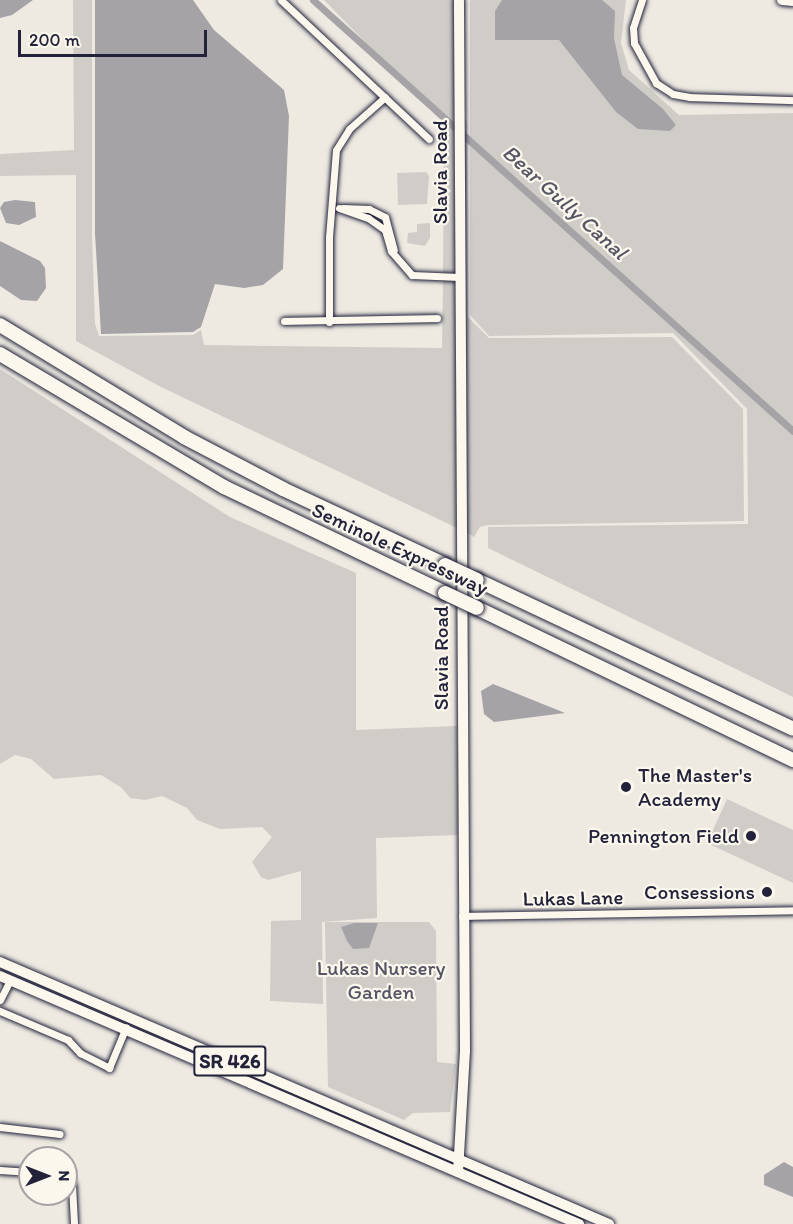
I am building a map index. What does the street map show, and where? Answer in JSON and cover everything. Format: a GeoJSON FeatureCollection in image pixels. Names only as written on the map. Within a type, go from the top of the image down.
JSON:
{"type":"FeatureCollection","features":[{"type":"Feature","properties":{"kind":"highway","name":"Seminole Expressway"},"geometry":{"type":"LineString","coordinates":[[0,325],[184,437],[283,489],[793,729]]}},
{"type":"Feature","properties":{"kind":"highway","name":"Seminole Expressway"},"geometry":{"type":"LineString","coordinates":[[0,354],[215,482],[793,760]]}},
{"type":"Feature","properties":{"kind":"main road","name":"Slavia Road"},"geometry":{"type":"LineString","coordinates":[[458,1172],[465,1051],[462,916],[459,0]]}},
{"type":"Feature","properties":{"kind":"main road"},"geometry":{"type":"LineString","coordinates":[[782,0],[793,1]]}},
{"type":"Feature","properties":{"kind":"main road","name":"SR 426"},"geometry":{"type":"LineString","coordinates":[[0,962],[609,1224]]}},
{"type":"Feature","properties":{"kind":"main road","name":"SR 426"},"geometry":{"type":"LineString","coordinates":[[5,978],[579,1224]]}},
{"type":"Feature","properties":{"kind":"street"},"geometry":{"type":"LineString","coordinates":[[281,0],[429,139]]}},
{"type":"Feature","properties":{"kind":"street"},"geometry":{"type":"LineString","coordinates":[[642,0],[633,28],[634,43],[656,83],[673,94],[690,97],[793,100]]}},
{"type":"Feature","properties":{"kind":"street"},"geometry":{"type":"LineString","coordinates":[[330,322],[339,141],[385,97]]}},
{"type":"Feature","properties":{"kind":"street"},"geometry":{"type":"LineString","coordinates":[[335,208],[378,224],[385,230],[396,259],[406,271],[419,277],[459,277]]}},
{"type":"Feature","properties":{"kind":"street"},"geometry":{"type":"LineString","coordinates":[[284,321],[330,322],[437,318]]}},
{"type":"Feature","properties":{"kind":"street","name":"Lukas Lane"},"geometry":{"type":"LineString","coordinates":[[462,916],[793,910]]}},
{"type":"Feature","properties":{"kind":"street"},"geometry":{"type":"LineString","coordinates":[[0,1000],[5,978]]}},
{"type":"Feature","properties":{"kind":"street"},"geometry":{"type":"LineString","coordinates":[[0,1011],[68,1040],[80,1053],[109,1068],[130,1018]]}},
{"type":"Feature","properties":{"kind":"street"},"geometry":{"type":"LineString","coordinates":[[0,1127],[60,1134]]}},
{"type":"Feature","properties":{"kind":"street"},"geometry":{"type":"LineString","coordinates":[[0,1170],[18,1171]]}},
{"type":"Feature","properties":{"kind":"street"},"geometry":{"type":"LineString","coordinates":[[73,1206],[74,1224]]}},
{"type":"Feature","properties":{"kind":"green space"},"geometry":{"type":"Polygon","coordinates":[[[73,0],[92,0],[92,234],[95,324],[99,336],[193,335],[201,330],[204,345],[442,348],[443,280],[455,280],[457,528],[161,387],[76,341],[76,175],[0,176],[0,154],[74,150],[73,0]]]}},
{"type":"Feature","properties":{"kind":"green space"},"geometry":{"type":"Polygon","coordinates":[[[324,0],[455,0],[455,274],[443,274],[444,123],[324,0]]]}},
{"type":"Feature","properties":{"kind":"green space"},"geometry":{"type":"Polygon","coordinates":[[[470,0],[626,0],[621,43],[629,70],[679,115],[793,113],[793,697],[488,548],[488,527],[748,524],[747,409],[673,333],[489,336],[470,315],[470,0]]]}},
{"type":"Feature","properties":{"kind":"green space"},"geometry":{"type":"Polygon","coordinates":[[[464,119],[467,122],[468,317],[489,338],[672,337],[743,409],[744,521],[488,525],[480,527],[474,537],[464,531],[464,119]]]}},
{"type":"Feature","properties":{"kind":"green space"},"geometry":{"type":"Polygon","coordinates":[[[426,172],[429,176],[427,204],[398,205],[397,173],[426,172]]]}},
{"type":"Feature","properties":{"kind":"green space"},"geometry":{"type":"Polygon","coordinates":[[[430,223],[430,238],[425,246],[407,243],[408,233],[417,232],[417,224],[430,223]]]}},
{"type":"Feature","properties":{"kind":"green space"},"geometry":{"type":"Polygon","coordinates":[[[0,369],[230,517],[356,573],[356,730],[457,726],[458,835],[376,838],[377,918],[322,922],[323,1004],[270,1001],[271,921],[301,920],[301,871],[268,880],[261,877],[252,862],[272,837],[262,827],[220,829],[197,820],[187,808],[162,796],[145,800],[130,798],[122,788],[101,775],[54,779],[31,759],[15,755],[0,764],[0,369]]]}},
{"type":"Feature","properties":{"kind":"green space","name":"Pennington Field"},"geometry":{"type":"Polygon","coordinates":[[[727,799],[793,830],[793,883],[707,843],[727,799]]]}},
{"type":"Feature","properties":{"kind":"green space","name":"Lukas Nursery Garden"},"geometry":{"type":"Polygon","coordinates":[[[325,922],[429,922],[436,931],[437,1062],[456,1064],[450,1112],[413,1113],[404,1120],[328,1087],[325,922]]]}},
{"type":"Feature","properties":{"kind":"shaded area"},"geometry":{"type":"Polygon","coordinates":[[[0,0],[33,0],[12,15],[0,18],[0,0]]]}},
{"type":"Feature","properties":{"kind":"shaded area"},"geometry":{"type":"Polygon","coordinates":[[[95,0],[193,0],[214,30],[284,90],[289,116],[283,269],[263,285],[244,288],[215,284],[201,327],[193,332],[101,334],[95,234],[95,0]]]}},
{"type":"Feature","properties":{"kind":"shaded area"},"geometry":{"type":"Polygon","coordinates":[[[502,0],[602,0],[615,11],[614,38],[622,75],[663,109],[676,125],[670,131],[638,129],[616,112],[559,40],[495,40],[495,11],[502,0]]]}},
{"type":"Feature","properties":{"kind":"shaded area"},"geometry":{"type":"Polygon","coordinates":[[[15,200],[35,202],[36,217],[19,225],[6,223],[0,208],[4,202],[15,200]]]}},
{"type":"Feature","properties":{"kind":"shaded area"},"geometry":{"type":"Polygon","coordinates":[[[0,241],[40,261],[45,268],[46,288],[37,301],[21,300],[0,286],[0,241]]]}},
{"type":"Feature","properties":{"kind":"shaded area"},"geometry":{"type":"Polygon","coordinates":[[[493,684],[565,713],[494,722],[484,714],[481,691],[493,684]]]}},
{"type":"Feature","properties":{"kind":"shaded area"},"geometry":{"type":"Polygon","coordinates":[[[354,923],[378,923],[369,948],[353,949],[347,941],[341,927],[354,923]]]}},
{"type":"Feature","properties":{"kind":"shaded area"},"geometry":{"type":"Polygon","coordinates":[[[784,1162],[793,1167],[793,1197],[764,1185],[764,1175],[784,1162]]]}},
{"type":"Feature","properties":{"kind":"waterway","name":"Bear Gully Canal"},"geometry":{"type":"LineString","coordinates":[[313,0],[793,431]]}},
{"type":"Feature","properties":{"kind":"place","name":"The Master's Academy"},"geometry":{"type":"Point","coordinates":[626,787]}},
{"type":"Feature","properties":{"kind":"place","name":"Pennington Field"},"geometry":{"type":"Point","coordinates":[751,836]}},
{"type":"Feature","properties":{"kind":"place","name":"Consessions"},"geometry":{"type":"Point","coordinates":[767,892]}}]}
